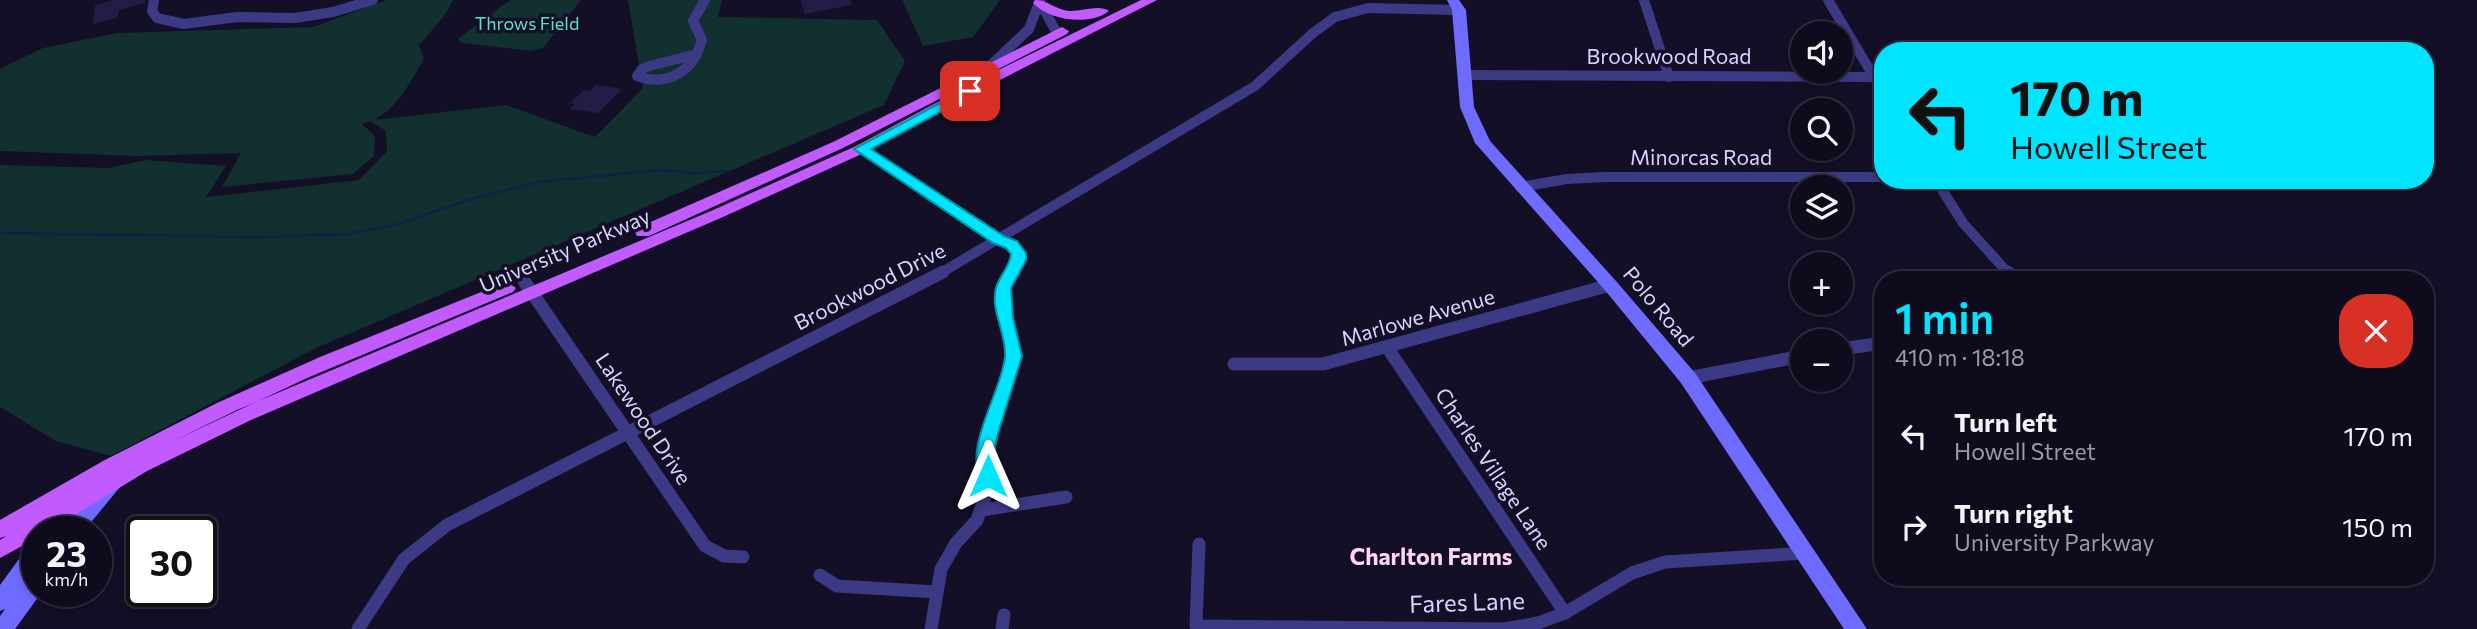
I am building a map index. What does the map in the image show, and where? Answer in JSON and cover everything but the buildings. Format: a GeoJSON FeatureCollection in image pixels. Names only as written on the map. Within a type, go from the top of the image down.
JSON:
{"type":"FeatureCollection","features":[{"type":"Feature","properties":{"kind":"main road"},"geometry":{"type":"LineString","coordinates":[[1131,3],[1153,0]]}},
{"type":"Feature","properties":{"kind":"main road"},"geometry":{"type":"LineString","coordinates":[[1040,2],[1048,11],[1066,15],[1102,11]]}},
{"type":"Feature","properties":{"kind":"main road","name":"University Parkway"},"geometry":{"type":"LineString","coordinates":[[0,550],[117,480],[244,415],[826,150],[1102,11],[1131,3]]}},
{"type":"Feature","properties":{"kind":"main road","name":"University Parkway"},"geometry":{"type":"LineString","coordinates":[[0,530],[97,472],[299,373],[717,215],[861,149],[1131,3]]}},
{"type":"Feature","properties":{"kind":"main road","name":"Polo Road"},"geometry":{"type":"LineString","coordinates":[[1459,3],[1467,107],[1475,130],[1520,187],[1610,285],[1688,378],[1856,629]]}},
{"type":"Feature","properties":{"kind":"main road"},"geometry":{"type":"LineString","coordinates":[[1024,63],[1026,56],[1056,41],[1059,37],[1057,33]]}},
{"type":"Feature","properties":{"kind":"main road"},"geometry":{"type":"LineString","coordinates":[[61,516],[73,498],[84,489],[174,440],[200,420]]}},
{"type":"Feature","properties":{"kind":"main road"},"geometry":{"type":"LineString","coordinates":[[85,516],[117,480]]}},
{"type":"Feature","properties":{"kind":"main road"},"geometry":{"type":"LineString","coordinates":[[0,602],[21,572]]}},
{"type":"Feature","properties":{"kind":"main road"},"geometry":{"type":"LineString","coordinates":[[3,629],[21,604]]}},
{"type":"Feature","properties":{"kind":"street"},"geometry":{"type":"LineString","coordinates":[[154,0],[153,15],[161,20],[184,24],[237,17],[307,17],[373,0]]}},
{"type":"Feature","properties":{"kind":"street"},"geometry":{"type":"LineString","coordinates":[[698,54],[644,67],[637,77],[653,80],[673,76],[691,66],[698,54],[702,40],[693,21],[705,0]]}},
{"type":"Feature","properties":{"kind":"street"},"geometry":{"type":"LineString","coordinates":[[1644,0],[1669,77]]}},
{"type":"Feature","properties":{"kind":"street"},"geometry":{"type":"LineString","coordinates":[[1828,0],[1874,77]]}},
{"type":"Feature","properties":{"kind":"street"},"geometry":{"type":"LineString","coordinates":[[1040,2],[1057,33]]}},
{"type":"Feature","properties":{"kind":"street"},"geometry":{"type":"LineString","coordinates":[[990,66],[1023,37],[1040,2]]}},
{"type":"Feature","properties":{"kind":"street","name":"Brookwood Drive"},"geometry":{"type":"LineString","coordinates":[[358,629],[404,559],[427,539],[487,503],[951,268],[1255,86],[1313,33],[1335,17],[1368,8],[1459,3]]}},
{"type":"Feature","properties":{"kind":"street","name":"Brookwood Road"},"geometry":{"type":"LineString","coordinates":[[1464,75],[1874,77]]}},
{"type":"Feature","properties":{"kind":"street"},"geometry":{"type":"LineString","coordinates":[[861,149],[999,240],[1012,244],[1019,257],[1003,288],[1005,318],[1014,356],[989,433],[987,491],[982,510],[970,530],[949,553],[938,580],[931,629]]}},
{"type":"Feature","properties":{"kind":"street","name":"Minorcas Road"},"geometry":{"type":"LineString","coordinates":[[1520,187],[1567,179],[1605,177],[1874,177]]}},
{"type":"Feature","properties":{"kind":"street"},"geometry":{"type":"LineString","coordinates":[[1942,189],[1963,223],[2007,271]]}},
{"type":"Feature","properties":{"kind":"street","name":"Marlowe Avenue"},"geometry":{"type":"LineString","coordinates":[[1234,364],[1323,364],[1610,285]]}},
{"type":"Feature","properties":{"kind":"street","name":"Lakewood Drive"},"geometry":{"type":"LineString","coordinates":[[527,286],[705,546],[724,556],[743,557]]}},
{"type":"Feature","properties":{"kind":"street"},"geometry":{"type":"LineString","coordinates":[[1853,347],[1874,344]]}},
{"type":"Feature","properties":{"kind":"street","name":"Charles Village Lane"},"geometry":{"type":"LineString","coordinates":[[1387,347],[1565,613]]}},
{"type":"Feature","properties":{"kind":"street"},"geometry":{"type":"LineString","coordinates":[[1688,378],[1790,358]]}},
{"type":"Feature","properties":{"kind":"street"},"geometry":{"type":"LineString","coordinates":[[982,510],[1066,497]]}},
{"type":"Feature","properties":{"kind":"street","name":"Fares Lane"},"geometry":{"type":"LineString","coordinates":[[1199,544],[1196,626],[1504,629],[1538,623],[1565,613],[1632,573],[1665,562],[1805,554]]}},
{"type":"Feature","properties":{"kind":"street"},"geometry":{"type":"LineString","coordinates":[[820,575],[837,586],[937,592]]}},
{"type":"Feature","properties":{"kind":"green space"},"geometry":{"type":"Polygon","coordinates":[[[387,0],[453,0],[445,15],[419,45],[424,58],[409,85],[390,109],[374,120],[506,105],[595,137],[643,88],[628,0],[722,0],[718,17],[877,20],[905,61],[884,105],[316,348],[111,456],[56,441],[0,407],[0,165],[108,168],[146,160],[226,166],[206,197],[359,180],[387,151],[386,131],[370,121],[362,124],[375,136],[374,156],[353,174],[222,187],[241,153],[138,156],[0,151],[0,69],[43,48],[117,33],[313,27],[387,0]]]}},
{"type":"Feature","properties":{"kind":"green space","name":"Throws Field"},"geometry":{"type":"Polygon","coordinates":[[[510,0],[581,0],[543,48],[531,51],[462,43],[458,39],[510,0]]]}},
{"type":"Feature","properties":{"kind":"green space"},"geometry":{"type":"Polygon","coordinates":[[[902,0],[1000,0],[973,37],[923,46],[902,0]]]}},
{"type":"Feature","properties":{"kind":"waterway"},"geometry":{"type":"LineString","coordinates":[[0,233],[259,237],[348,234],[399,224],[474,198],[538,182],[660,170],[694,173],[726,171]]}},
{"type":"Feature","properties":{"kind":"district","name":"Charlton Farms"},"geometry":{"type":"Point","coordinates":[1431,557]}},
{"type":"Feature","properties":{"kind":"route"},"geometry":{"type":"LineString","coordinates":[[970,91],[861,149],[999,240],[1012,244],[1019,253],[1003,288],[1005,318],[1014,356],[989,433],[988,476]]}}]}
